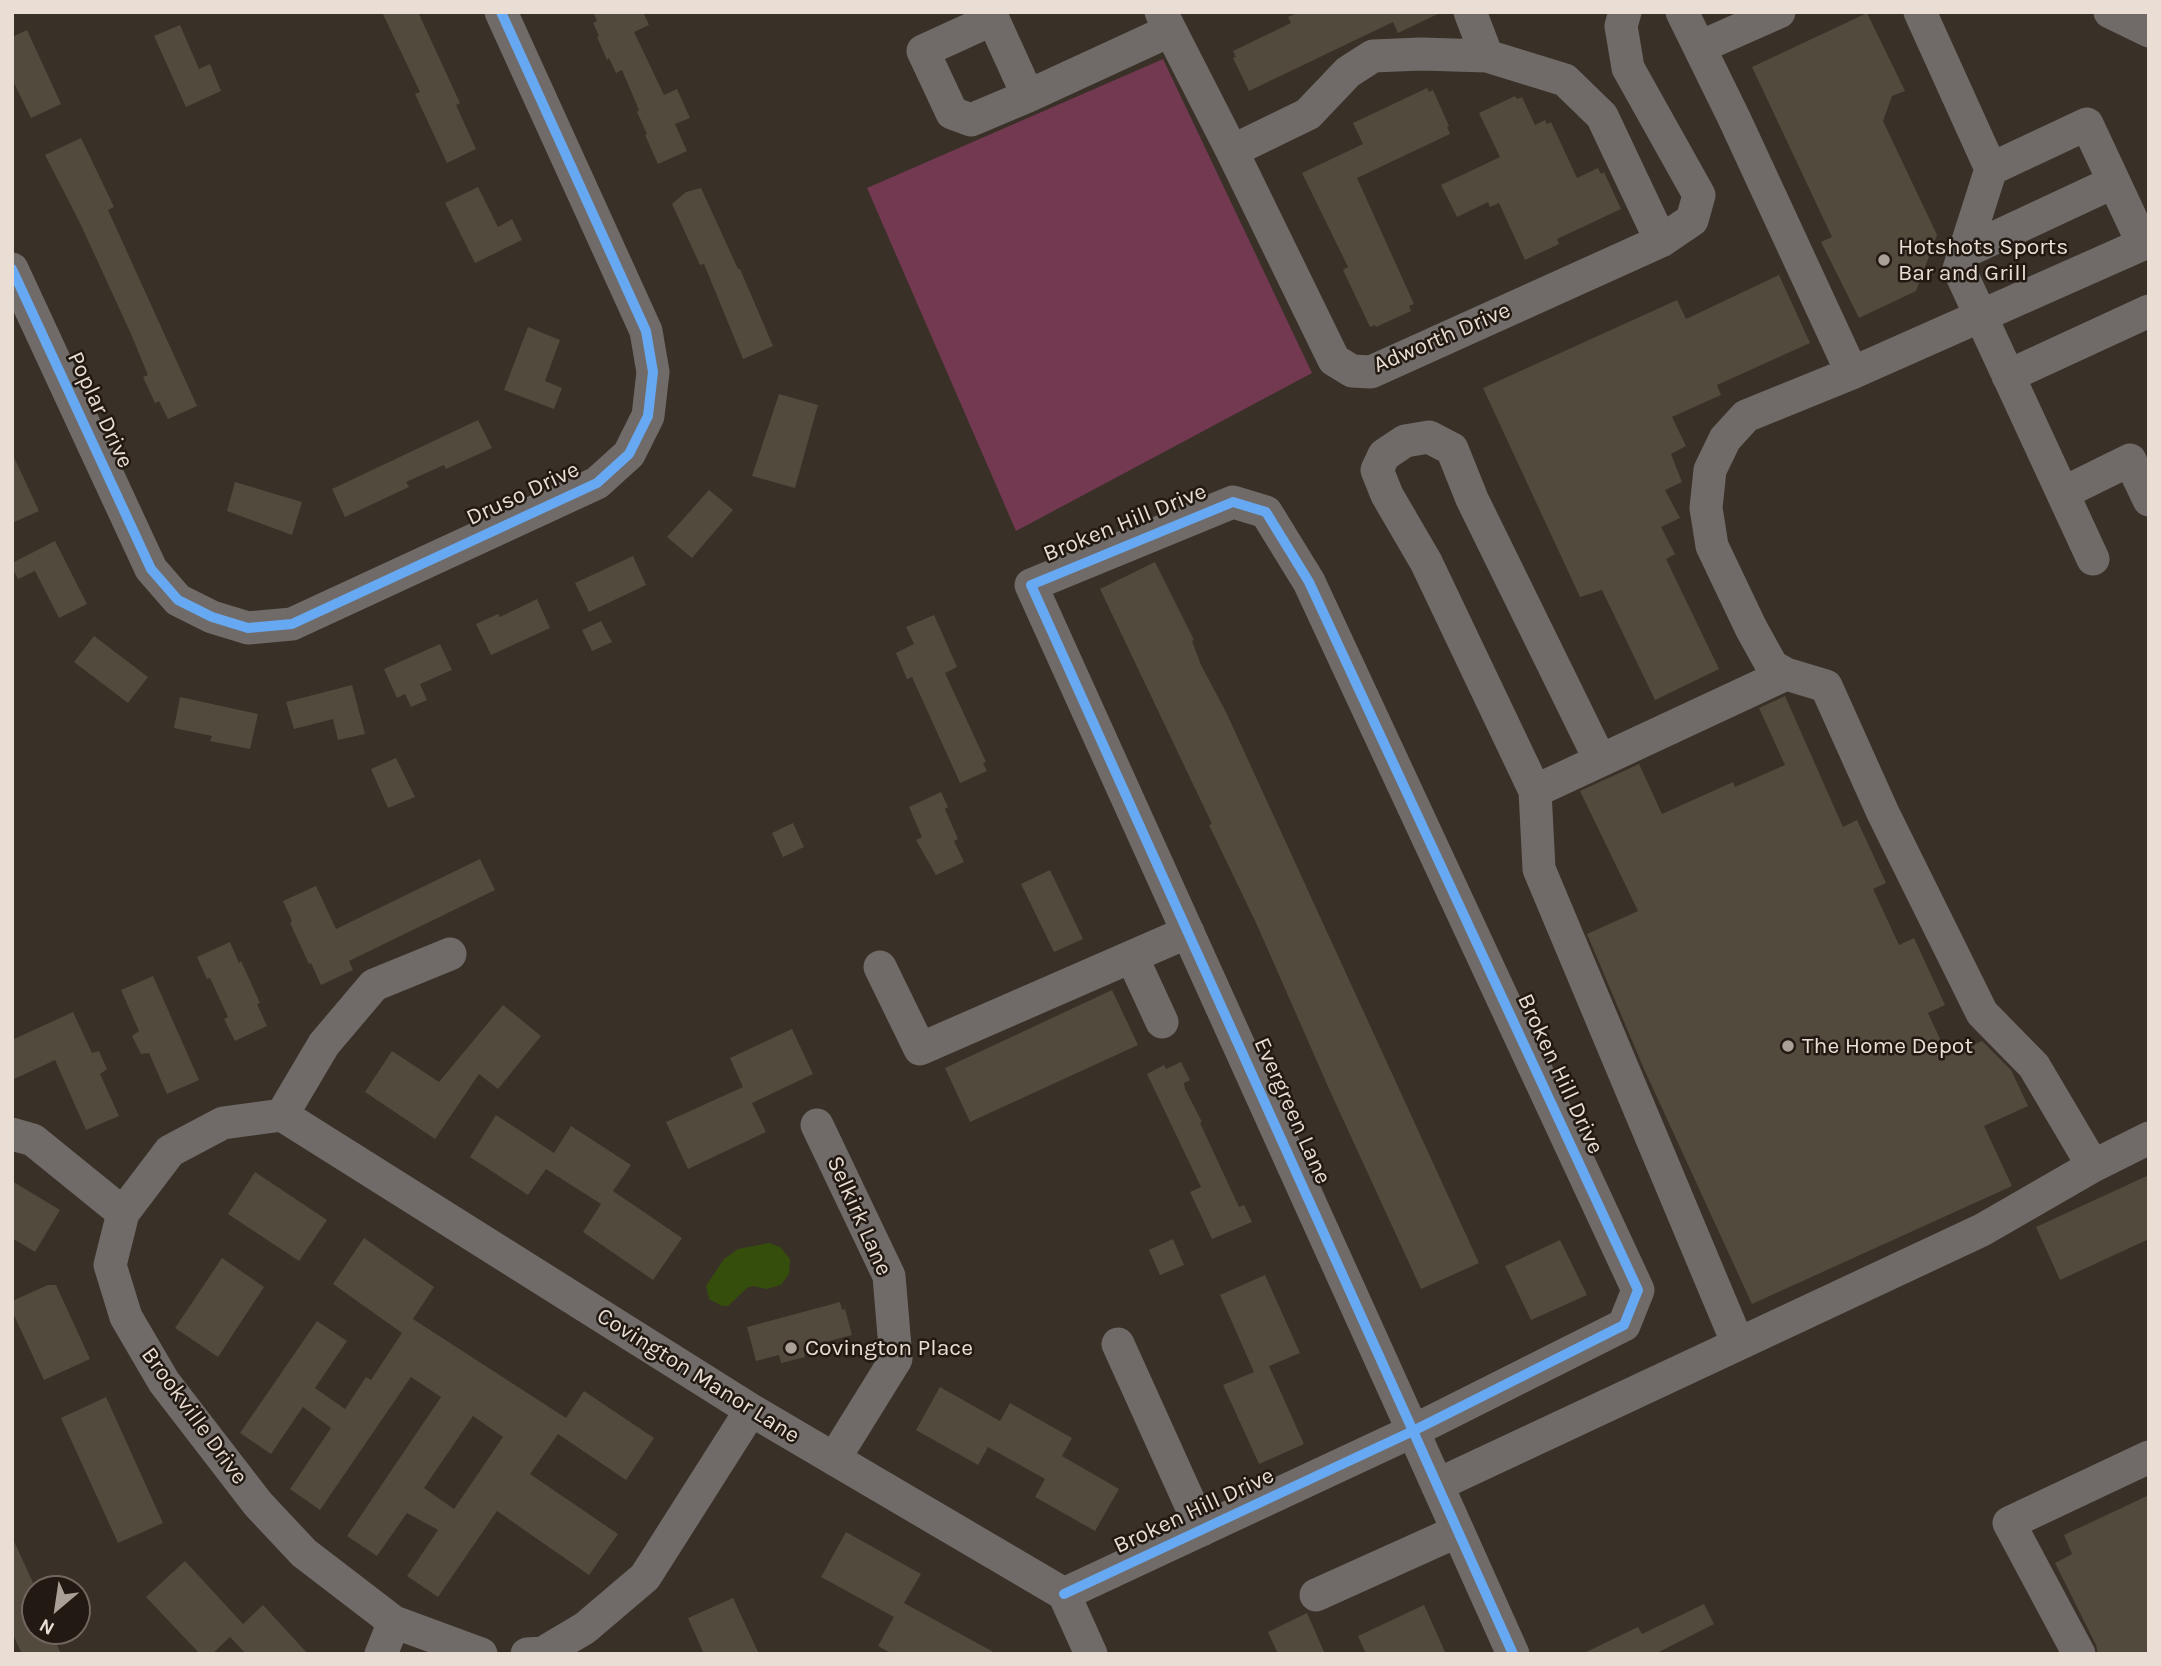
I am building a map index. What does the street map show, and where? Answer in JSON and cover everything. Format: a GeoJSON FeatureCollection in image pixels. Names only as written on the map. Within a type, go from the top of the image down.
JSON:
{"type":"FeatureCollection","features":[{"type":"Feature","properties":{"kind":"street","name":"Druso Drive"},"geometry":{"type":"LineString","coordinates":[[151,569],[178,600],[212,617],[248,628],[292,624],[597,483],[629,454],[648,416],[653,372],[646,331],[501,12]]}},
{"type":"Feature","properties":{"kind":"street"},"geometry":{"type":"LineString","coordinates":[[1469,12],[1488,56]]}},
{"type":"Feature","properties":{"kind":"street","name":"Adworth Drive"},"geometry":{"type":"LineString","coordinates":[[1165,22],[1334,359],[1352,371],[1371,372],[1661,241],[1692,220],[1699,195],[1628,68],[1622,26],[1625,12]]}},
{"type":"Feature","properties":{"kind":"street"},"geometry":{"type":"LineString","coordinates":[[1682,12],[1852,373]]}},
{"type":"Feature","properties":{"kind":"street"},"geometry":{"type":"LineString","coordinates":[[1700,47],[1779,12]]}},
{"type":"Feature","properties":{"kind":"street"},"geometry":{"type":"LineString","coordinates":[[1920,12],[1991,169],[1959,269],[2093,559]]}},
{"type":"Feature","properties":{"kind":"street"},"geometry":{"type":"LineString","coordinates":[[2110,12],[2149,31]]}},
{"type":"Feature","properties":{"kind":"street"},"geometry":{"type":"LineString","coordinates":[[1028,96],[1165,22]]}},
{"type":"Feature","properties":{"kind":"street"},"geometry":{"type":"LineString","coordinates":[[1232,152],[1308,114],[1348,72],[1373,56],[1488,56],[1565,80],[1602,116],[1661,241]]}},
{"type":"Feature","properties":{"kind":"street"},"geometry":{"type":"LineString","coordinates":[[1991,169],[2087,124],[2143,244],[1852,373],[1746,416],[1725,439],[1710,470],[1706,508],[1712,546],[1772,666],[1786,674],[1826,686],[1883,813],[1982,1013],[2034,1066],[2093,1166]]}},
{"type":"Feature","properties":{"kind":"street"},"geometry":{"type":"LineString","coordinates":[[1964,252],[1991,242],[2113,182]]}},
{"type":"Feature","properties":{"kind":"street","name":"Poplar Drive"},"geometry":{"type":"LineString","coordinates":[[12,269],[151,569]]}},
{"type":"Feature","properties":{"kind":"street"},"geometry":{"type":"LineString","coordinates":[[2008,376],[2149,311]]}},
{"type":"Feature","properties":{"kind":"street"},"geometry":{"type":"LineString","coordinates":[[1600,760],[1472,499],[1452,449],[1429,437],[1405,441],[1384,455],[1377,470],[1387,495],[1426,562],[1535,791],[1539,869],[1738,1345]]}},
{"type":"Feature","properties":{"kind":"street"},"geometry":{"type":"LineString","coordinates":[[2063,493],[2130,460],[2149,500]]}},
{"type":"Feature","properties":{"kind":"street","name":"Broken Hill Drive"},"geometry":{"type":"LineString","coordinates":[[1031,585],[1233,502],[1266,512],[1309,582],[1638,1290],[1624,1325],[1413,1432],[1065,1594]]}},
{"type":"Feature","properties":{"kind":"street","name":"Evergreen Lane"},"geometry":{"type":"LineString","coordinates":[[1031,585],[1513,1654]]}},
{"type":"Feature","properties":{"kind":"street"},"geometry":{"type":"LineString","coordinates":[[1535,791],[1786,674]]}},
{"type":"Feature","properties":{"kind":"street"},"geometry":{"type":"LineString","coordinates":[[880,967],[920,1049],[1188,932]]}},
{"type":"Feature","properties":{"kind":"street"},"geometry":{"type":"LineString","coordinates":[[282,1115],[324,1044],[374,985],[450,954]]}},
{"type":"Feature","properties":{"kind":"street"},"geometry":{"type":"LineString","coordinates":[[1132,957],[1162,1022]]}},
{"type":"Feature","properties":{"kind":"street","name":"Brookville Drive"},"geometry":{"type":"LineString","coordinates":[[282,1115],[223,1123],[170,1151],[123,1213],[110,1265],[126,1317],[164,1382],[258,1504],[304,1553],[394,1622],[481,1654]]}},
{"type":"Feature","properties":{"kind":"street","name":"Covington Manor Lane"},"geometry":{"type":"LineString","coordinates":[[282,1115],[751,1410],[1065,1594]]}},
{"type":"Feature","properties":{"kind":"street","name":"Selkirk Lane"},"geometry":{"type":"LineString","coordinates":[[817,1125],[889,1276],[896,1359],[834,1459]]}},
{"type":"Feature","properties":{"kind":"street"},"geometry":{"type":"LineString","coordinates":[[12,1134],[33,1140],[123,1213]]}},
{"type":"Feature","properties":{"kind":"street"},"geometry":{"type":"LineString","coordinates":[[1437,1485],[1982,1230],[2093,1166],[2149,1138]]}},
{"type":"Feature","properties":{"kind":"street"},"geometry":{"type":"LineString","coordinates":[[1118,1344],[1202,1530]]}},
{"type":"Feature","properties":{"kind":"street"},"geometry":{"type":"LineString","coordinates":[[527,1654],[542,1653],[585,1628],[645,1577],[751,1410]]}},
{"type":"Feature","properties":{"kind":"street"},"geometry":{"type":"LineString","coordinates":[[2079,1654],[2009,1522],[2149,1457]]}},
{"type":"Feature","properties":{"kind":"street"},"geometry":{"type":"LineString","coordinates":[[1316,1595],[1458,1531]]}},
{"type":"Feature","properties":{"kind":"street"},"geometry":{"type":"LineString","coordinates":[[1065,1594],[1091,1654]]}},
{"type":"Feature","properties":{"kind":"street"},"geometry":{"type":"LineString","coordinates":[[382,1654],[394,1622]]}},
{"type":"Feature","properties":{"kind":"shaded area"},"geometry":{"type":"Polygon","coordinates":[[[1163,59],[1312,373],[1016,531],[867,188],[1163,59]]]}},
{"type":"Feature","properties":{"kind":"shaded area"},"geometry":{"type":"Polygon","coordinates":[[[769,1243],[780,1247],[790,1259],[789,1274],[781,1285],[767,1289],[753,1286],[747,1288],[728,1306],[709,1299],[706,1286],[724,1259],[738,1249],[769,1243]]]}},
{"type":"Feature","properties":{"kind":"building"},"geometry":{"type":"Polygon","coordinates":[[[382,12],[418,12],[460,103],[456,105],[476,149],[447,163],[415,94],[420,92],[382,12]]]}},
{"type":"Feature","properties":{"kind":"building"},"geometry":{"type":"Polygon","coordinates":[[[593,12],[643,12],[649,25],[634,32],[664,95],[677,89],[690,118],[675,124],[687,151],[658,164],[622,70],[616,73],[597,37],[599,36],[593,23],[597,21],[593,12]]]}},
{"type":"Feature","properties":{"kind":"building"},"geometry":{"type":"Polygon","coordinates":[[[1299,12],[1442,12],[1398,33],[1393,22],[1249,91],[1233,58],[1236,57],[1233,51],[1291,23],[1288,17],[1299,12]]]}},
{"type":"Feature","properties":{"kind":"building"},"geometry":{"type":"Polygon","coordinates":[[[1867,13],[1905,91],[1892,96],[1883,121],[1937,235],[1916,291],[1859,318],[1821,242],[1832,237],[1752,67],[1867,13]]]}},
{"type":"Feature","properties":{"kind":"building"},"geometry":{"type":"Polygon","coordinates":[[[180,25],[199,69],[210,64],[221,91],[186,107],[154,36],[180,25]]]}},
{"type":"Feature","properties":{"kind":"building"},"geometry":{"type":"Polygon","coordinates":[[[27,30],[61,104],[31,118],[12,79],[12,37],[27,30]]]}},
{"type":"Feature","properties":{"kind":"building"},"geometry":{"type":"Polygon","coordinates":[[[1427,88],[1429,92],[1433,90],[1450,134],[1357,178],[1414,304],[1409,306],[1411,311],[1376,327],[1370,327],[1343,270],[1348,267],[1302,173],[1363,144],[1353,123],[1427,88]]]}},
{"type":"Feature","properties":{"kind":"building"},"geometry":{"type":"Polygon","coordinates":[[[1515,96],[1517,99],[1522,97],[1535,125],[1545,120],[1547,124],[1551,122],[1577,178],[1598,168],[1601,174],[1604,172],[1621,209],[1557,239],[1559,244],[1525,260],[1499,203],[1490,207],[1488,202],[1457,217],[1441,185],[1500,157],[1479,113],[1515,96]]]}},
{"type":"Feature","properties":{"kind":"building"},"geometry":{"type":"Polygon","coordinates":[[[81,138],[114,207],[108,210],[197,406],[168,419],[159,401],[155,403],[143,377],[148,375],[131,334],[45,155],[81,138]]]}},
{"type":"Feature","properties":{"kind":"building"},"geometry":{"type":"Polygon","coordinates":[[[478,187],[498,227],[512,219],[522,240],[475,263],[445,203],[478,187]]]}},
{"type":"Feature","properties":{"kind":"building"},"geometry":{"type":"Polygon","coordinates":[[[701,188],[773,346],[743,359],[704,264],[700,265],[672,204],[686,192],[701,188]]]}},
{"type":"Feature","properties":{"kind":"building"},"geometry":{"type":"Polygon","coordinates":[[[1779,275],[1810,343],[1717,385],[1721,395],[1672,417],[1686,446],[1671,454],[1682,482],[1665,490],[1680,518],[1661,527],[1675,554],[1666,559],[1719,669],[1655,700],[1602,590],[1580,597],[1483,388],[1677,300],[1686,319],[1779,275]]]}},
{"type":"Feature","properties":{"kind":"building"},"geometry":{"type":"Polygon","coordinates":[[[528,327],[560,340],[545,381],[562,388],[554,409],[504,390],[528,327]]]}},
{"type":"Feature","properties":{"kind":"building"},"geometry":{"type":"Polygon","coordinates":[[[779,394],[818,405],[795,488],[752,476],[779,394]]]}},
{"type":"Feature","properties":{"kind":"building"},"geometry":{"type":"Polygon","coordinates":[[[478,420],[492,448],[446,469],[444,465],[406,482],[409,487],[345,517],[332,489],[478,420]]]}},
{"type":"Feature","properties":{"kind":"building"},"geometry":{"type":"Polygon","coordinates":[[[12,453],[39,511],[12,523],[12,453]]]}},
{"type":"Feature","properties":{"kind":"building"},"geometry":{"type":"Polygon","coordinates":[[[235,482],[302,502],[292,535],[227,511],[235,482]]]}},
{"type":"Feature","properties":{"kind":"building"},"geometry":{"type":"Polygon","coordinates":[[[709,490],[733,510],[692,558],[667,537],[709,490]]]}},
{"type":"Feature","properties":{"kind":"building"},"geometry":{"type":"Polygon","coordinates":[[[55,541],[87,604],[59,618],[35,571],[18,579],[12,568],[12,563],[55,541]]]}},
{"type":"Feature","properties":{"kind":"building"},"geometry":{"type":"Polygon","coordinates":[[[633,556],[646,585],[589,612],[575,583],[633,556]]]}},
{"type":"Feature","properties":{"kind":"building"},"geometry":{"type":"Polygon","coordinates":[[[1155,562],[1194,640],[1192,641],[1201,665],[1226,712],[1479,1263],[1421,1289],[1257,925],[1209,825],[1212,824],[1100,589],[1155,562]]]}},
{"type":"Feature","properties":{"kind":"building"},"geometry":{"type":"Polygon","coordinates":[[[537,599],[550,628],[491,655],[476,624],[498,614],[500,617],[537,599]]]}},
{"type":"Feature","properties":{"kind":"building"},"geometry":{"type":"Polygon","coordinates":[[[934,615],[957,667],[945,673],[986,762],[983,763],[987,771],[960,783],[912,677],[907,679],[896,653],[914,644],[906,627],[934,615]]]}},
{"type":"Feature","properties":{"kind":"building"},"geometry":{"type":"Polygon","coordinates":[[[601,621],[612,642],[592,651],[582,630],[601,621]]]}},
{"type":"Feature","properties":{"kind":"building"},"geometry":{"type":"Polygon","coordinates":[[[94,636],[148,677],[128,703],[74,662],[94,636]]]}},
{"type":"Feature","properties":{"kind":"building"},"geometry":{"type":"Polygon","coordinates":[[[440,644],[452,670],[420,684],[427,700],[411,707],[405,694],[397,698],[384,669],[440,644]]]}},
{"type":"Feature","properties":{"kind":"building"},"geometry":{"type":"Polygon","coordinates":[[[352,685],[365,734],[338,740],[333,719],[294,729],[286,702],[352,685]]]}},
{"type":"Feature","properties":{"kind":"building","name":"The Home Depot"},"geometry":{"type":"Polygon","coordinates":[[[1785,696],[1843,827],[1857,820],[1886,883],[1873,889],[1899,945],[1914,938],[1945,1005],[1928,1013],[1948,1056],[1982,1041],[2011,1070],[2028,1106],[1984,1126],[2012,1186],[1752,1304],[1644,1069],[1587,934],[1638,911],[1580,791],[1639,764],[1662,814],[1733,782],[1735,787],[1785,765],[1759,708],[1785,696]]]}},
{"type":"Feature","properties":{"kind":"building"},"geometry":{"type":"Polygon","coordinates":[[[180,697],[258,714],[250,749],[210,741],[212,736],[174,728],[180,697]]]}},
{"type":"Feature","properties":{"kind":"building"},"geometry":{"type":"Polygon","coordinates":[[[396,758],[415,797],[388,808],[371,769],[396,758]]]}},
{"type":"Feature","properties":{"kind":"building"},"geometry":{"type":"Polygon","coordinates":[[[941,792],[958,839],[954,841],[964,862],[936,875],[916,840],[922,837],[909,807],[941,792]]]}},
{"type":"Feature","properties":{"kind":"building"},"geometry":{"type":"Polygon","coordinates":[[[793,823],[804,847],[783,857],[772,833],[793,823]]]}},
{"type":"Feature","properties":{"kind":"building"},"geometry":{"type":"Polygon","coordinates":[[[480,859],[495,890],[349,961],[353,970],[321,985],[290,923],[292,921],[283,901],[316,886],[336,929],[480,859]]]}},
{"type":"Feature","properties":{"kind":"building"},"geometry":{"type":"Polygon","coordinates":[[[1050,870],[1083,939],[1054,952],[1021,884],[1050,870]]]}},
{"type":"Feature","properties":{"kind":"building"},"geometry":{"type":"Polygon","coordinates":[[[230,942],[260,1003],[257,1004],[267,1026],[235,1041],[224,1019],[228,1017],[197,957],[230,942]]]}},
{"type":"Feature","properties":{"kind":"building"},"geometry":{"type":"Polygon","coordinates":[[[153,976],[199,1080],[167,1094],[149,1053],[141,1054],[132,1036],[139,1031],[121,990],[153,976]]]}},
{"type":"Feature","properties":{"kind":"building"},"geometry":{"type":"Polygon","coordinates":[[[1112,990],[1138,1045],[970,1122],[945,1068],[1112,990]]]}},
{"type":"Feature","properties":{"kind":"building"},"geometry":{"type":"Polygon","coordinates":[[[503,1005],[541,1036],[498,1089],[479,1074],[435,1139],[365,1092],[392,1051],[439,1082],[503,1005]]]}},
{"type":"Feature","properties":{"kind":"building"},"geometry":{"type":"Polygon","coordinates":[[[73,1012],[92,1053],[99,1051],[107,1069],[100,1074],[119,1116],[86,1130],[55,1060],[12,1080],[12,1040],[73,1012]]]}},
{"type":"Feature","properties":{"kind":"building"},"geometry":{"type":"Polygon","coordinates":[[[792,1029],[813,1074],[752,1103],[766,1132],[688,1169],[666,1122],[743,1087],[730,1058],[792,1029]]]}},
{"type":"Feature","properties":{"kind":"building"},"geometry":{"type":"Polygon","coordinates":[[[1181,1062],[1190,1080],[1184,1083],[1185,1089],[1202,1122],[1200,1123],[1239,1207],[1244,1205],[1252,1222],[1212,1239],[1190,1192],[1201,1187],[1147,1074],[1164,1065],[1166,1069],[1181,1062]]]}},
{"type":"Feature","properties":{"kind":"building"},"geometry":{"type":"Polygon","coordinates":[[[496,1115],[554,1153],[571,1126],[631,1165],[613,1191],[682,1238],[653,1280],[583,1232],[601,1204],[546,1169],[528,1195],[470,1157],[496,1115]]]}},
{"type":"Feature","properties":{"kind":"building"},"geometry":{"type":"Polygon","coordinates":[[[255,1172],[327,1220],[299,1261],[228,1214],[255,1172]]]}},
{"type":"Feature","properties":{"kind":"building"},"geometry":{"type":"Polygon","coordinates":[[[2149,1175],[2149,1239],[2060,1280],[2036,1227],[2149,1175]]]}},
{"type":"Feature","properties":{"kind":"building"},"geometry":{"type":"Polygon","coordinates":[[[12,1181],[60,1210],[35,1252],[12,1238],[12,1181]]]}},
{"type":"Feature","properties":{"kind":"building"},"geometry":{"type":"Polygon","coordinates":[[[364,1238],[434,1287],[413,1319],[566,1418],[584,1391],[654,1438],[626,1480],[558,1434],[530,1474],[618,1534],[589,1575],[497,1511],[438,1597],[407,1576],[438,1530],[407,1513],[377,1556],[347,1536],[441,1397],[411,1377],[320,1510],[290,1489],[331,1428],[303,1407],[271,1454],[240,1433],[317,1321],[347,1341],[315,1388],[345,1409],[366,1377],[371,1380],[402,1333],[333,1284],[364,1238]],[[473,1416],[424,1488],[454,1509],[503,1437],[473,1416]]]}},
{"type":"Feature","properties":{"kind":"building"},"geometry":{"type":"Polygon","coordinates":[[[1173,1239],[1184,1265],[1160,1275],[1149,1250],[1173,1239]]]}},
{"type":"Feature","properties":{"kind":"building"},"geometry":{"type":"Polygon","coordinates":[[[1560,1240],[1587,1295],[1531,1320],[1505,1266],[1560,1240]]]}},
{"type":"Feature","properties":{"kind":"building"},"geometry":{"type":"Polygon","coordinates":[[[222,1258],[264,1287],[218,1357],[175,1328],[222,1258]]]}},
{"type":"Feature","properties":{"kind":"building"},"geometry":{"type":"Polygon","coordinates":[[[1265,1275],[1300,1353],[1269,1366],[1304,1444],[1259,1464],[1223,1385],[1254,1372],[1220,1295],[1265,1275]]]}},
{"type":"Feature","properties":{"kind":"building"},"geometry":{"type":"Polygon","coordinates":[[[48,1285],[56,1285],[90,1359],[44,1380],[12,1311],[12,1301],[48,1285]]]}},
{"type":"Feature","properties":{"kind":"building"},"geometry":{"type":"Polygon","coordinates":[[[840,1302],[842,1310],[845,1309],[852,1335],[803,1348],[805,1357],[781,1363],[779,1355],[756,1361],[747,1327],[840,1302]]]}},
{"type":"Feature","properties":{"kind":"building"},"geometry":{"type":"Polygon","coordinates":[[[940,1387],[1000,1421],[1010,1403],[1072,1438],[1062,1456],[1119,1489],[1095,1531],[1035,1497],[1045,1479],[988,1447],[978,1465],[916,1430],[940,1387]]]}},
{"type":"Feature","properties":{"kind":"building"},"geometry":{"type":"Polygon","coordinates":[[[106,1397],[163,1523],[118,1543],[61,1418],[106,1397]]]}},
{"type":"Feature","properties":{"kind":"building"},"geometry":{"type":"Polygon","coordinates":[[[2149,1495],[2149,1654],[2098,1654],[2055,1563],[2072,1554],[2064,1535],[2149,1495]]]}},
{"type":"Feature","properties":{"kind":"building"},"geometry":{"type":"Polygon","coordinates":[[[846,1532],[921,1574],[904,1603],[997,1654],[892,1654],[878,1646],[894,1617],[821,1577],[846,1532]]]}},
{"type":"Feature","properties":{"kind":"building"},"geometry":{"type":"Polygon","coordinates":[[[12,1537],[29,1575],[21,1575],[21,1645],[57,1645],[61,1654],[22,1654],[12,1633],[12,1537]]]}},
{"type":"Feature","properties":{"kind":"building"},"geometry":{"type":"Polygon","coordinates":[[[185,1561],[243,1624],[263,1605],[308,1654],[246,1654],[230,1637],[212,1654],[200,1654],[146,1597],[185,1561]]]}},
{"type":"Feature","properties":{"kind":"building"},"geometry":{"type":"Polygon","coordinates":[[[733,1598],[759,1654],[704,1654],[688,1618],[733,1598]]]}},
{"type":"Feature","properties":{"kind":"building"},"geometry":{"type":"Polygon","coordinates":[[[1704,1604],[1714,1624],[1655,1654],[1582,1654],[1638,1627],[1642,1634],[1704,1604]]]}},
{"type":"Feature","properties":{"kind":"building"},"geometry":{"type":"Polygon","coordinates":[[[1424,1605],[1446,1654],[1366,1654],[1358,1636],[1424,1605]]]}},
{"type":"Feature","properties":{"kind":"building"},"geometry":{"type":"Polygon","coordinates":[[[1307,1613],[1325,1654],[1278,1654],[1268,1632],[1307,1613]]]}},
{"type":"Feature","properties":{"kind":"cycle path"},"geometry":{"type":"LineString","coordinates":[[12,269],[151,569],[178,600],[212,617],[248,628],[292,624],[597,483],[629,454],[648,416],[653,372],[646,331],[501,12]]}},
{"type":"Feature","properties":{"kind":"cycle path"},"geometry":{"type":"LineString","coordinates":[[1064,1594],[1413,1431],[1624,1325],[1638,1290],[1309,582],[1266,512],[1233,502],[1031,585],[1413,1431],[1513,1654]]}},
{"type":"Feature","properties":{"kind":"place","name":"Hotshots Sports Bar and Grill"},"geometry":{"type":"Point","coordinates":[1884,260]}},
{"type":"Feature","properties":{"kind":"place","name":"The Home Depot"},"geometry":{"type":"Point","coordinates":[1788,1046]}},
{"type":"Feature","properties":{"kind":"place","name":"Covington Place"},"geometry":{"type":"Point","coordinates":[791,1348]}}]}
